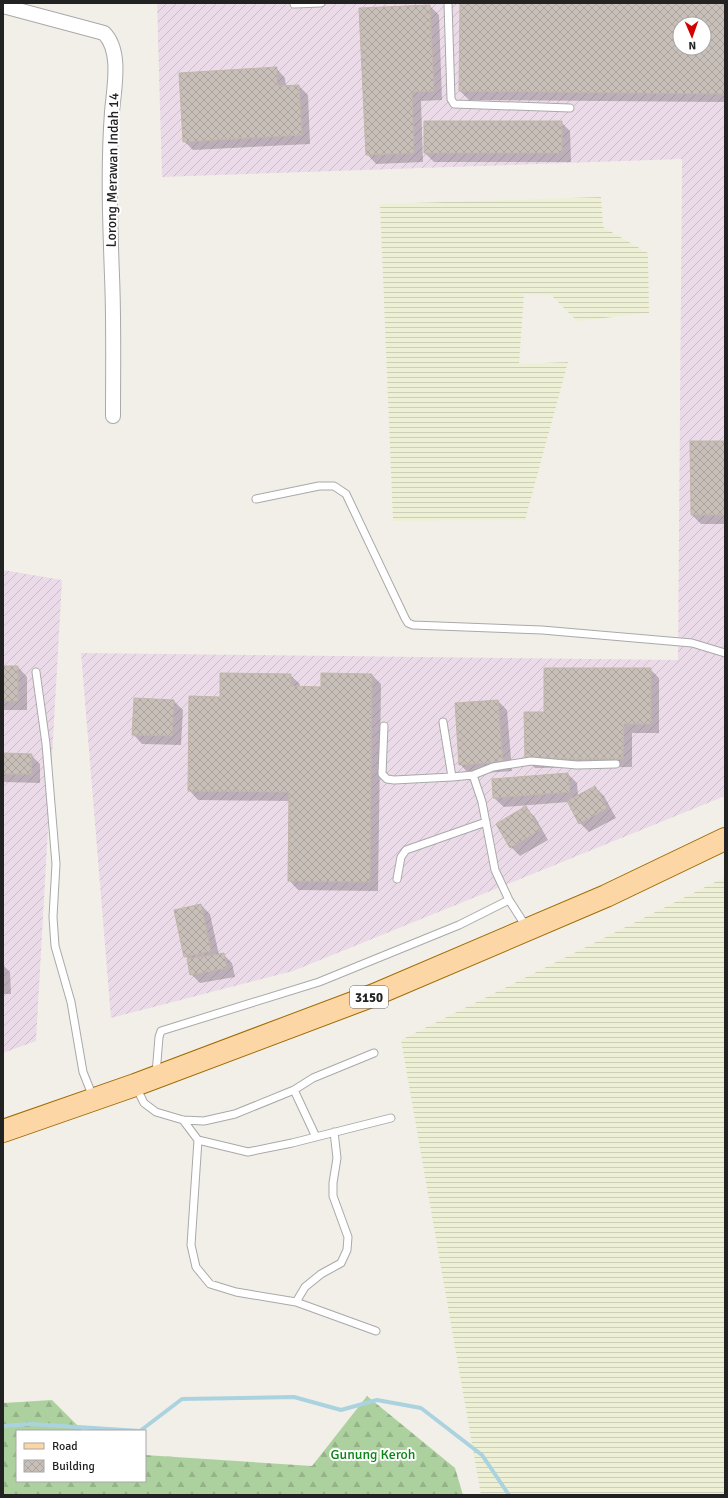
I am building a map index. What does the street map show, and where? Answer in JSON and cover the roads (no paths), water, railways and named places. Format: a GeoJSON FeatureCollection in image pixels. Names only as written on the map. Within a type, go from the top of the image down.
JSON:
{"type":"FeatureCollection","features":[{"type":"Feature","properties":{"kind":"main road","name":"3150"},"geometry":{"type":"LineString","coordinates":[[5,1128],[134,1085],[374,996],[606,896],[725,839]]}},
{"type":"Feature","properties":{"kind":"street","name":"Lorong Merawan Indah 14"},"geometry":{"type":"LineString","coordinates":[[3,6],[104,33],[110,38],[114,48],[116,63],[110,140],[109,215],[112,275],[113,416]]}},
{"type":"Feature","properties":{"kind":"lane"},"geometry":{"type":"LineString","coordinates":[[294,4],[320,3]]}},
{"type":"Feature","properties":{"kind":"lane"},"geometry":{"type":"LineString","coordinates":[[448,3],[451,99],[454,104],[570,108]]}},
{"type":"Feature","properties":{"kind":"lane"},"geometry":{"type":"LineString","coordinates":[[256,499],[319,486],[334,486],[346,494],[405,618],[408,623],[413,625],[542,630],[692,643],[725,652]]}},
{"type":"Feature","properties":{"kind":"lane"},"geometry":{"type":"LineString","coordinates":[[36,672],[46,744],[56,864],[53,917],[55,946],[71,1002],[83,1072],[94,1099]]}},
{"type":"Feature","properties":{"kind":"lane"},"geometry":{"type":"LineString","coordinates":[[443,722],[452,777]]}},
{"type":"Feature","properties":{"kind":"lane"},"geometry":{"type":"LineString","coordinates":[[384,726],[382,774],[387,779],[394,780],[473,775],[493,767],[531,761],[577,765],[616,764]]}},
{"type":"Feature","properties":{"kind":"lane"},"geometry":{"type":"LineString","coordinates":[[473,775],[482,802],[495,870],[509,900],[528,929]]}},
{"type":"Feature","properties":{"kind":"lane"},"geometry":{"type":"LineString","coordinates":[[397,879],[401,857],[406,850],[486,822]]}},
{"type":"Feature","properties":{"kind":"lane"},"geometry":{"type":"LineString","coordinates":[[156,1076],[159,1037],[161,1030],[319,982],[459,925],[509,900]]}},
{"type":"Feature","properties":{"kind":"lane"},"geometry":{"type":"LineString","coordinates":[[134,1085],[144,1103],[156,1112],[183,1120],[204,1121],[235,1114],[294,1090],[313,1078],[374,1053]]}},
{"type":"Feature","properties":{"kind":"lane"},"geometry":{"type":"LineString","coordinates":[[294,1090],[316,1137]]}},
{"type":"Feature","properties":{"kind":"lane"},"geometry":{"type":"LineString","coordinates":[[183,1120],[198,1140],[248,1152],[391,1118]]}},
{"type":"Feature","properties":{"kind":"lane"},"geometry":{"type":"LineString","coordinates":[[296,1302],[305,1287],[321,1274],[341,1263],[347,1250],[348,1237],[333,1196],[333,1183],[337,1158],[334,1132]]}},
{"type":"Feature","properties":{"kind":"lane"},"geometry":{"type":"LineString","coordinates":[[198,1140],[191,1245],[196,1266],[210,1284],[236,1292],[296,1302],[376,1331]]}},
{"type":"Feature","properties":{"kind":"waterway"},"geometry":{"type":"LineString","coordinates":[[141,1430],[182,1399],[294,1397],[341,1410],[377,1400],[421,1408],[482,1455],[509,1495]]}},
{"type":"Feature","properties":{"kind":"waterway"},"geometry":{"type":"LineString","coordinates":[[3,1426],[31,1424],[124,1430]]}},
{"type":"Feature","properties":{"kind":"park label","name":"Gunung Keroh"},"geometry":{"type":"Point","coordinates":[373,1454]}}]}
